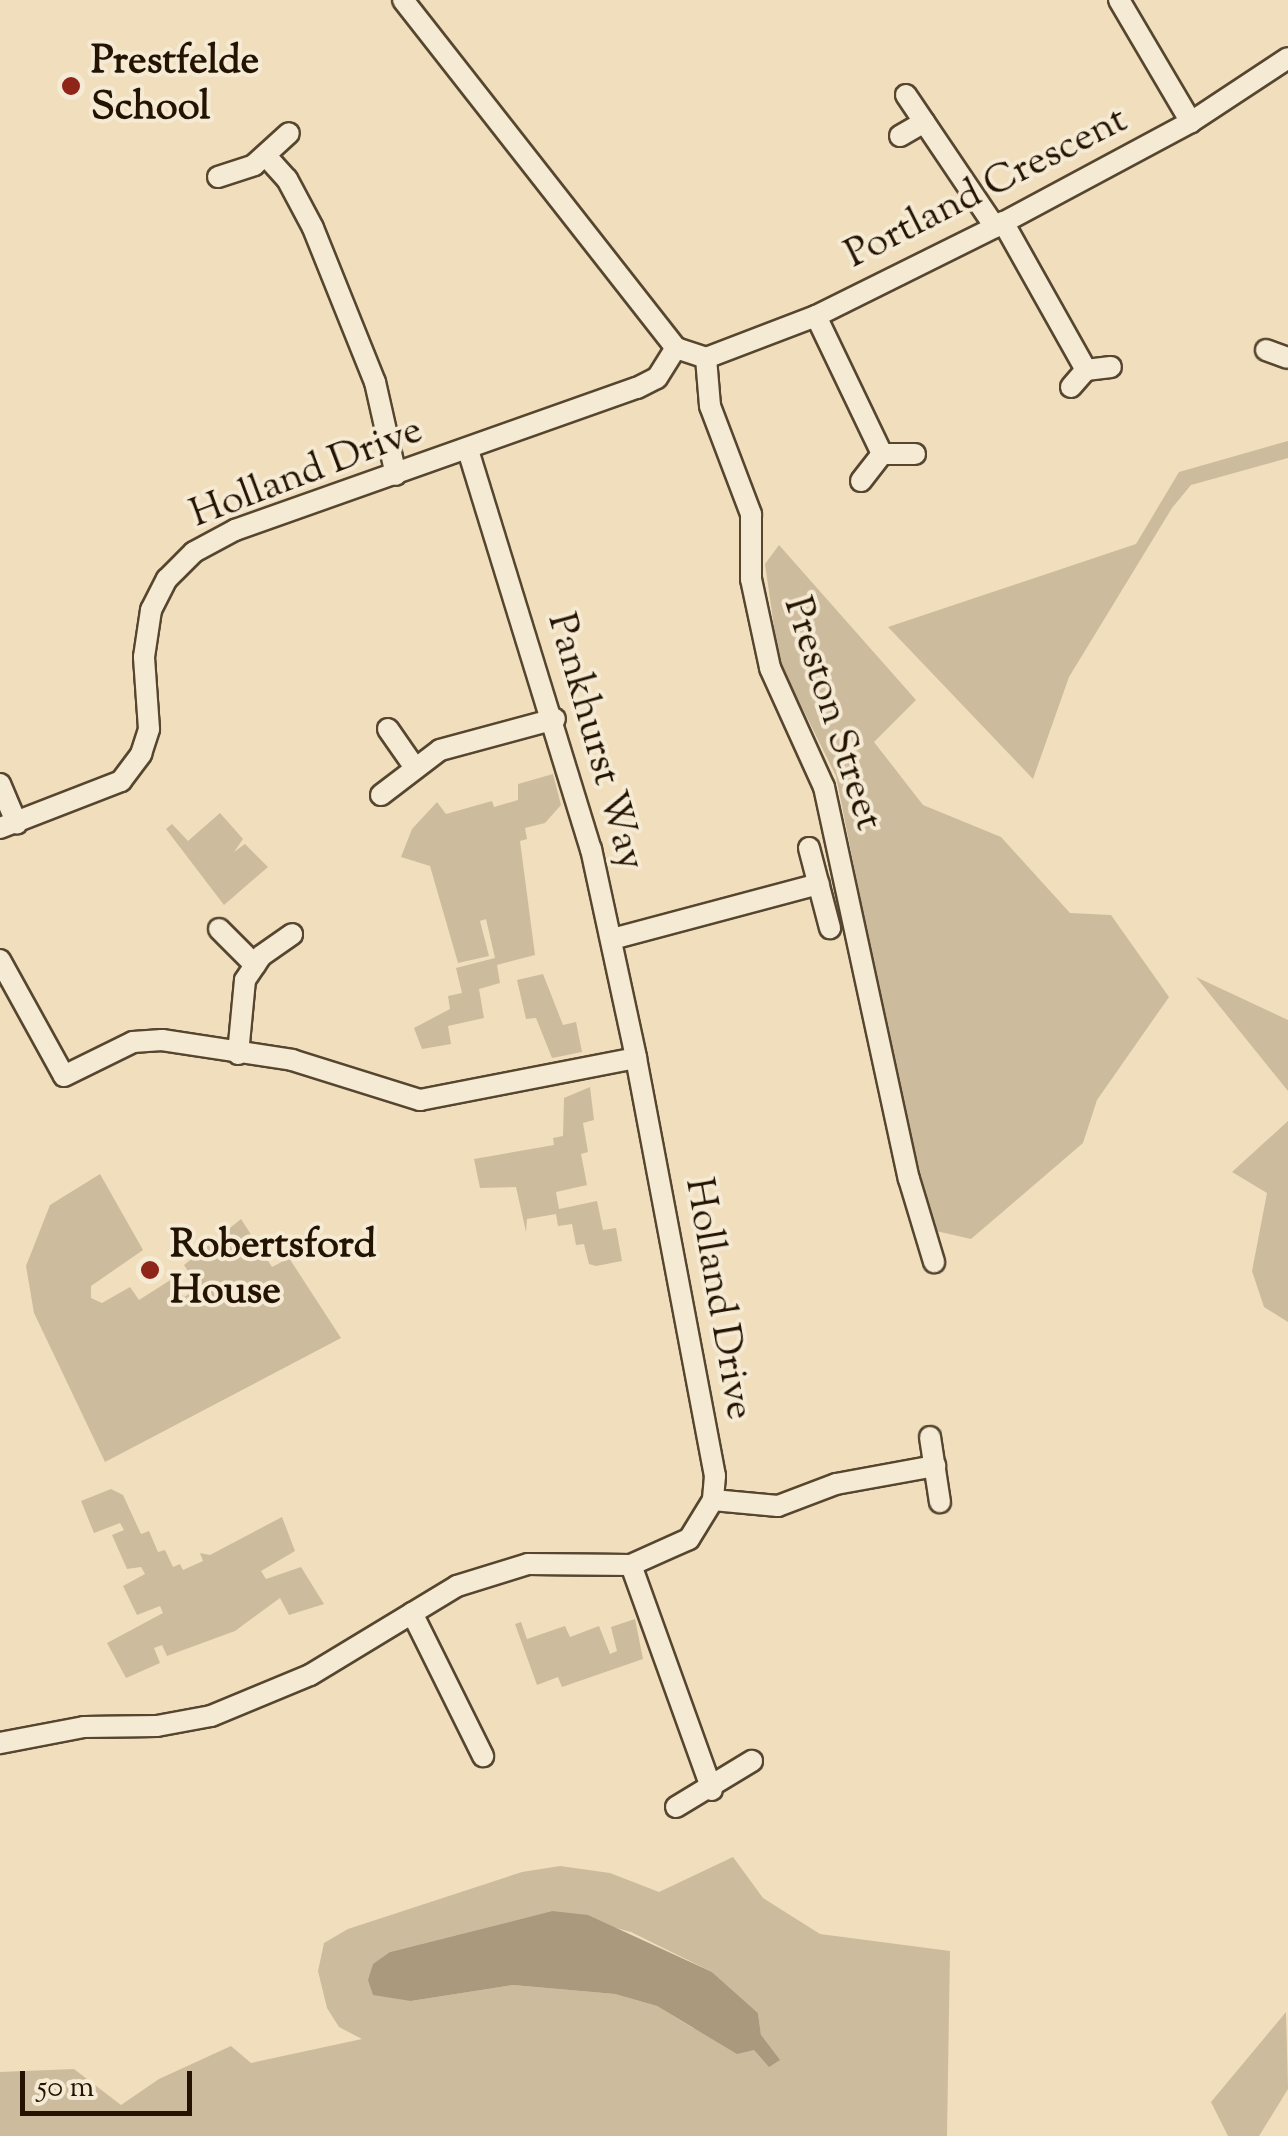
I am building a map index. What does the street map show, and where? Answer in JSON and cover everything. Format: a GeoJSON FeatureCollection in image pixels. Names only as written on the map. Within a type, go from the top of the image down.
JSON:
{"type":"FeatureCollection","features":[{"type":"Feature","properties":{"kind":"street"},"geometry":{"type":"LineString","coordinates":[[403,0],[676,348],[706,358]]}},
{"type":"Feature","properties":{"kind":"street"},"geometry":{"type":"LineString","coordinates":[[1119,0],[1190,122]]}},
{"type":"Feature","properties":{"kind":"street","name":"Portland Crescent"},"geometry":{"type":"LineString","coordinates":[[706,358],[816,316],[999,225],[1190,122],[1288,58]]}},
{"type":"Feature","properties":{"kind":"street"},"geometry":{"type":"LineString","coordinates":[[906,95],[999,225],[1086,370]]}},
{"type":"Feature","properties":{"kind":"street"},"geometry":{"type":"LineString","coordinates":[[900,136],[924,122]]}},
{"type":"Feature","properties":{"kind":"street"},"geometry":{"type":"LineString","coordinates":[[218,177],[266,156],[289,133]]}},
{"type":"Feature","properties":{"kind":"street"},"geometry":{"type":"LineString","coordinates":[[266,156],[287,179],[313,228],[376,382],[396,475]]}},
{"type":"Feature","properties":{"kind":"street"},"geometry":{"type":"LineString","coordinates":[[816,316],[882,454]]}},
{"type":"Feature","properties":{"kind":"street","name":"Holland Drive"},"geometry":{"type":"LineString","coordinates":[[8,826],[121,782],[141,754],[149,729],[147,631],[159,594],[182,560],[224,535],[637,388],[657,378],[676,348]]}},
{"type":"Feature","properties":{"kind":"street"},"geometry":{"type":"LineString","coordinates":[[1266,350],[1288,358]]}},
{"type":"Feature","properties":{"kind":"street","name":"Preston Street"},"geometry":{"type":"LineString","coordinates":[[706,358],[710,406],[750,514],[751,578],[770,668],[824,787],[910,1179],[934,1262]]}},
{"type":"Feature","properties":{"kind":"street"},"geometry":{"type":"LineString","coordinates":[[1071,387],[1086,370],[1111,367]]}},
{"type":"Feature","properties":{"kind":"street","name":"Pankhurst Way"},"geometry":{"type":"LineString","coordinates":[[468,450],[554,719],[612,939],[636,1058]]}},
{"type":"Feature","properties":{"kind":"street"},"geometry":{"type":"LineString","coordinates":[[882,454],[915,454]]}},
{"type":"Feature","properties":{"kind":"street"},"geometry":{"type":"LineString","coordinates":[[861,481],[882,454]]}},
{"type":"Feature","properties":{"kind":"street"},"geometry":{"type":"LineString","coordinates":[[381,795],[413,765],[440,750],[554,719]]}},
{"type":"Feature","properties":{"kind":"street"},"geometry":{"type":"LineString","coordinates":[[388,730],[413,765]]}},
{"type":"Feature","properties":{"kind":"street"},"geometry":{"type":"LineString","coordinates":[[0,784],[8,826]]}},
{"type":"Feature","properties":{"kind":"street"},"geometry":{"type":"LineString","coordinates":[[810,848],[830,928]]}},
{"type":"Feature","properties":{"kind":"street"},"geometry":{"type":"LineString","coordinates":[[612,939],[819,884]]}},
{"type":"Feature","properties":{"kind":"street"},"geometry":{"type":"LineString","coordinates":[[219,929],[256,965]]}},
{"type":"Feature","properties":{"kind":"street"},"geometry":{"type":"LineString","coordinates":[[238,1054],[245,980],[256,965],[292,934]]}},
{"type":"Feature","properties":{"kind":"street"},"geometry":{"type":"LineString","coordinates":[[0,960],[64,1076],[147,1040],[324,1068],[420,1100],[636,1058]]}},
{"type":"Feature","properties":{"kind":"street","name":"Holland Drive"},"geometry":{"type":"LineString","coordinates":[[636,1058],[714,1476],[714,1500]]}},
{"type":"Feature","properties":{"kind":"street"},"geometry":{"type":"LineString","coordinates":[[930,1437],[940,1502]]}},
{"type":"Feature","properties":{"kind":"street"},"geometry":{"type":"LineString","coordinates":[[0,1743],[84,1727],[157,1726],[210,1716],[310,1675],[457,1586],[528,1564],[632,1565],[689,1539],[714,1500],[778,1506],[836,1484],[935,1466]]}},
{"type":"Feature","properties":{"kind":"street"},"geometry":{"type":"LineString","coordinates":[[632,1565],[712,1790]]}},
{"type":"Feature","properties":{"kind":"street"},"geometry":{"type":"LineString","coordinates":[[412,1613],[483,1756]]}},
{"type":"Feature","properties":{"kind":"street"},"geometry":{"type":"LineString","coordinates":[[676,1808],[712,1790],[752,1760]]}},
{"type":"Feature","properties":{"kind":"shaded area"},"geometry":{"type":"Polygon","coordinates":[[[1288,441],[1288,458],[1191,485],[1172,508],[1069,677],[1033,779],[888,627],[1136,544],[1179,472],[1288,441]]]}},
{"type":"Feature","properties":{"kind":"shaded area"},"geometry":{"type":"Polygon","coordinates":[[[779,545],[916,700],[874,742],[923,805],[1001,837],[1070,913],[1111,915],[1169,997],[1097,1100],[1083,1143],[971,1239],[936,1231],[899,1093],[836,776],[779,661],[765,564],[779,545]]]}},
{"type":"Feature","properties":{"kind":"shaded area"},"geometry":{"type":"Polygon","coordinates":[[[553,774],[561,805],[545,823],[525,828],[527,839],[520,841],[535,955],[497,965],[500,983],[479,989],[484,1018],[448,1026],[451,1044],[422,1049],[414,1028],[450,1009],[448,996],[462,993],[456,968],[495,958],[486,919],[480,921],[489,956],[458,963],[430,866],[401,857],[412,829],[437,802],[446,814],[492,801],[494,807],[518,800],[518,784],[553,774]]]}},
{"type":"Feature","properties":{"kind":"shaded area"},"geometry":{"type":"Polygon","coordinates":[[[220,813],[243,839],[234,852],[245,844],[268,867],[224,905],[166,829],[172,824],[188,841],[220,813]]]}},
{"type":"Feature","properties":{"kind":"shaded area"},"geometry":{"type":"Polygon","coordinates":[[[543,974],[563,1025],[576,1022],[582,1052],[552,1058],[536,1018],[526,1019],[517,980],[543,974]]]}},
{"type":"Feature","properties":{"kind":"shaded area"},"geometry":{"type":"Polygon","coordinates":[[[1196,977],[1288,1020],[1288,1091],[1196,977]]]}},
{"type":"Feature","properties":{"kind":"shaded area"},"geometry":{"type":"Polygon","coordinates":[[[590,1087],[594,1120],[583,1123],[588,1152],[581,1154],[587,1185],[556,1192],[559,1209],[597,1201],[603,1230],[616,1228],[622,1261],[596,1266],[589,1264],[584,1244],[576,1245],[572,1224],[558,1226],[556,1214],[527,1219],[526,1232],[516,1187],[480,1188],[474,1159],[554,1145],[553,1138],[563,1136],[564,1098],[590,1087]]]}},
{"type":"Feature","properties":{"kind":"shaded area"},"geometry":{"type":"Polygon","coordinates":[[[1288,1121],[1288,1322],[1264,1307],[1252,1271],[1267,1193],[1232,1172],[1288,1121]]]}},
{"type":"Feature","properties":{"kind":"shaded area"},"geometry":{"type":"Polygon","coordinates":[[[100,1174],[143,1250],[91,1286],[91,1298],[102,1303],[130,1287],[139,1300],[172,1279],[184,1297],[199,1288],[184,1265],[241,1219],[272,1267],[289,1258],[341,1338],[105,1462],[34,1313],[26,1266],[50,1205],[100,1174]]]}},
{"type":"Feature","properties":{"kind":"shaded area"},"geometry":{"type":"Polygon","coordinates":[[[111,1489],[123,1495],[141,1534],[149,1531],[158,1552],[165,1550],[173,1567],[180,1564],[183,1570],[203,1561],[200,1553],[210,1555],[282,1517],[295,1551],[261,1571],[266,1579],[301,1567],[324,1604],[289,1615],[280,1598],[235,1631],[167,1656],[162,1645],[154,1648],[160,1663],[126,1678],[107,1643],[163,1613],[160,1606],[137,1615],[123,1586],[145,1574],[141,1567],[127,1569],[112,1535],[124,1530],[120,1523],[94,1533],[81,1501],[111,1489]]]}},
{"type":"Feature","properties":{"kind":"shaded area"},"geometry":{"type":"Polygon","coordinates":[[[635,1619],[643,1659],[562,1687],[558,1677],[537,1685],[515,1624],[521,1622],[527,1639],[565,1626],[570,1637],[599,1626],[610,1654],[617,1651],[611,1627],[635,1619]]]}},
{"type":"Feature","properties":{"kind":"shaded area"},"geometry":{"type":"Polygon","coordinates":[[[733,1857],[763,1898],[820,1934],[950,1951],[947,2136],[0,2136],[0,2072],[74,2069],[121,2105],[159,2079],[231,2046],[251,2063],[362,2039],[339,2027],[327,2008],[318,1971],[324,1943],[348,1929],[522,1872],[560,1866],[610,1873],[659,1892],[733,1857]],[[552,1911],[390,1952],[411,2001],[513,1985],[615,1994],[657,2006],[693,2028],[761,2035],[758,2013],[712,1972],[631,1932],[552,1911]]]}},
{"type":"Feature","properties":{"kind":"shaded area"},"geometry":{"type":"Polygon","coordinates":[[[552,1911],[588,1915],[712,1972],[758,2013],[761,2035],[780,2060],[769,2067],[754,2050],[737,2054],[657,2006],[615,1994],[513,1985],[411,2001],[373,1995],[368,1980],[373,1964],[390,1952],[552,1911]]]}},
{"type":"Feature","properties":{"kind":"shaded area"},"geometry":{"type":"Polygon","coordinates":[[[1286,2012],[1288,2089],[1259,2136],[1228,2136],[1211,2102],[1286,2012]]]}},
{"type":"Feature","properties":{"kind":"place","name":"Prestfelde School"},"geometry":{"type":"Point","coordinates":[71,86]}},
{"type":"Feature","properties":{"kind":"place","name":"Robertsford House"},"geometry":{"type":"Point","coordinates":[150,1270]}}]}
